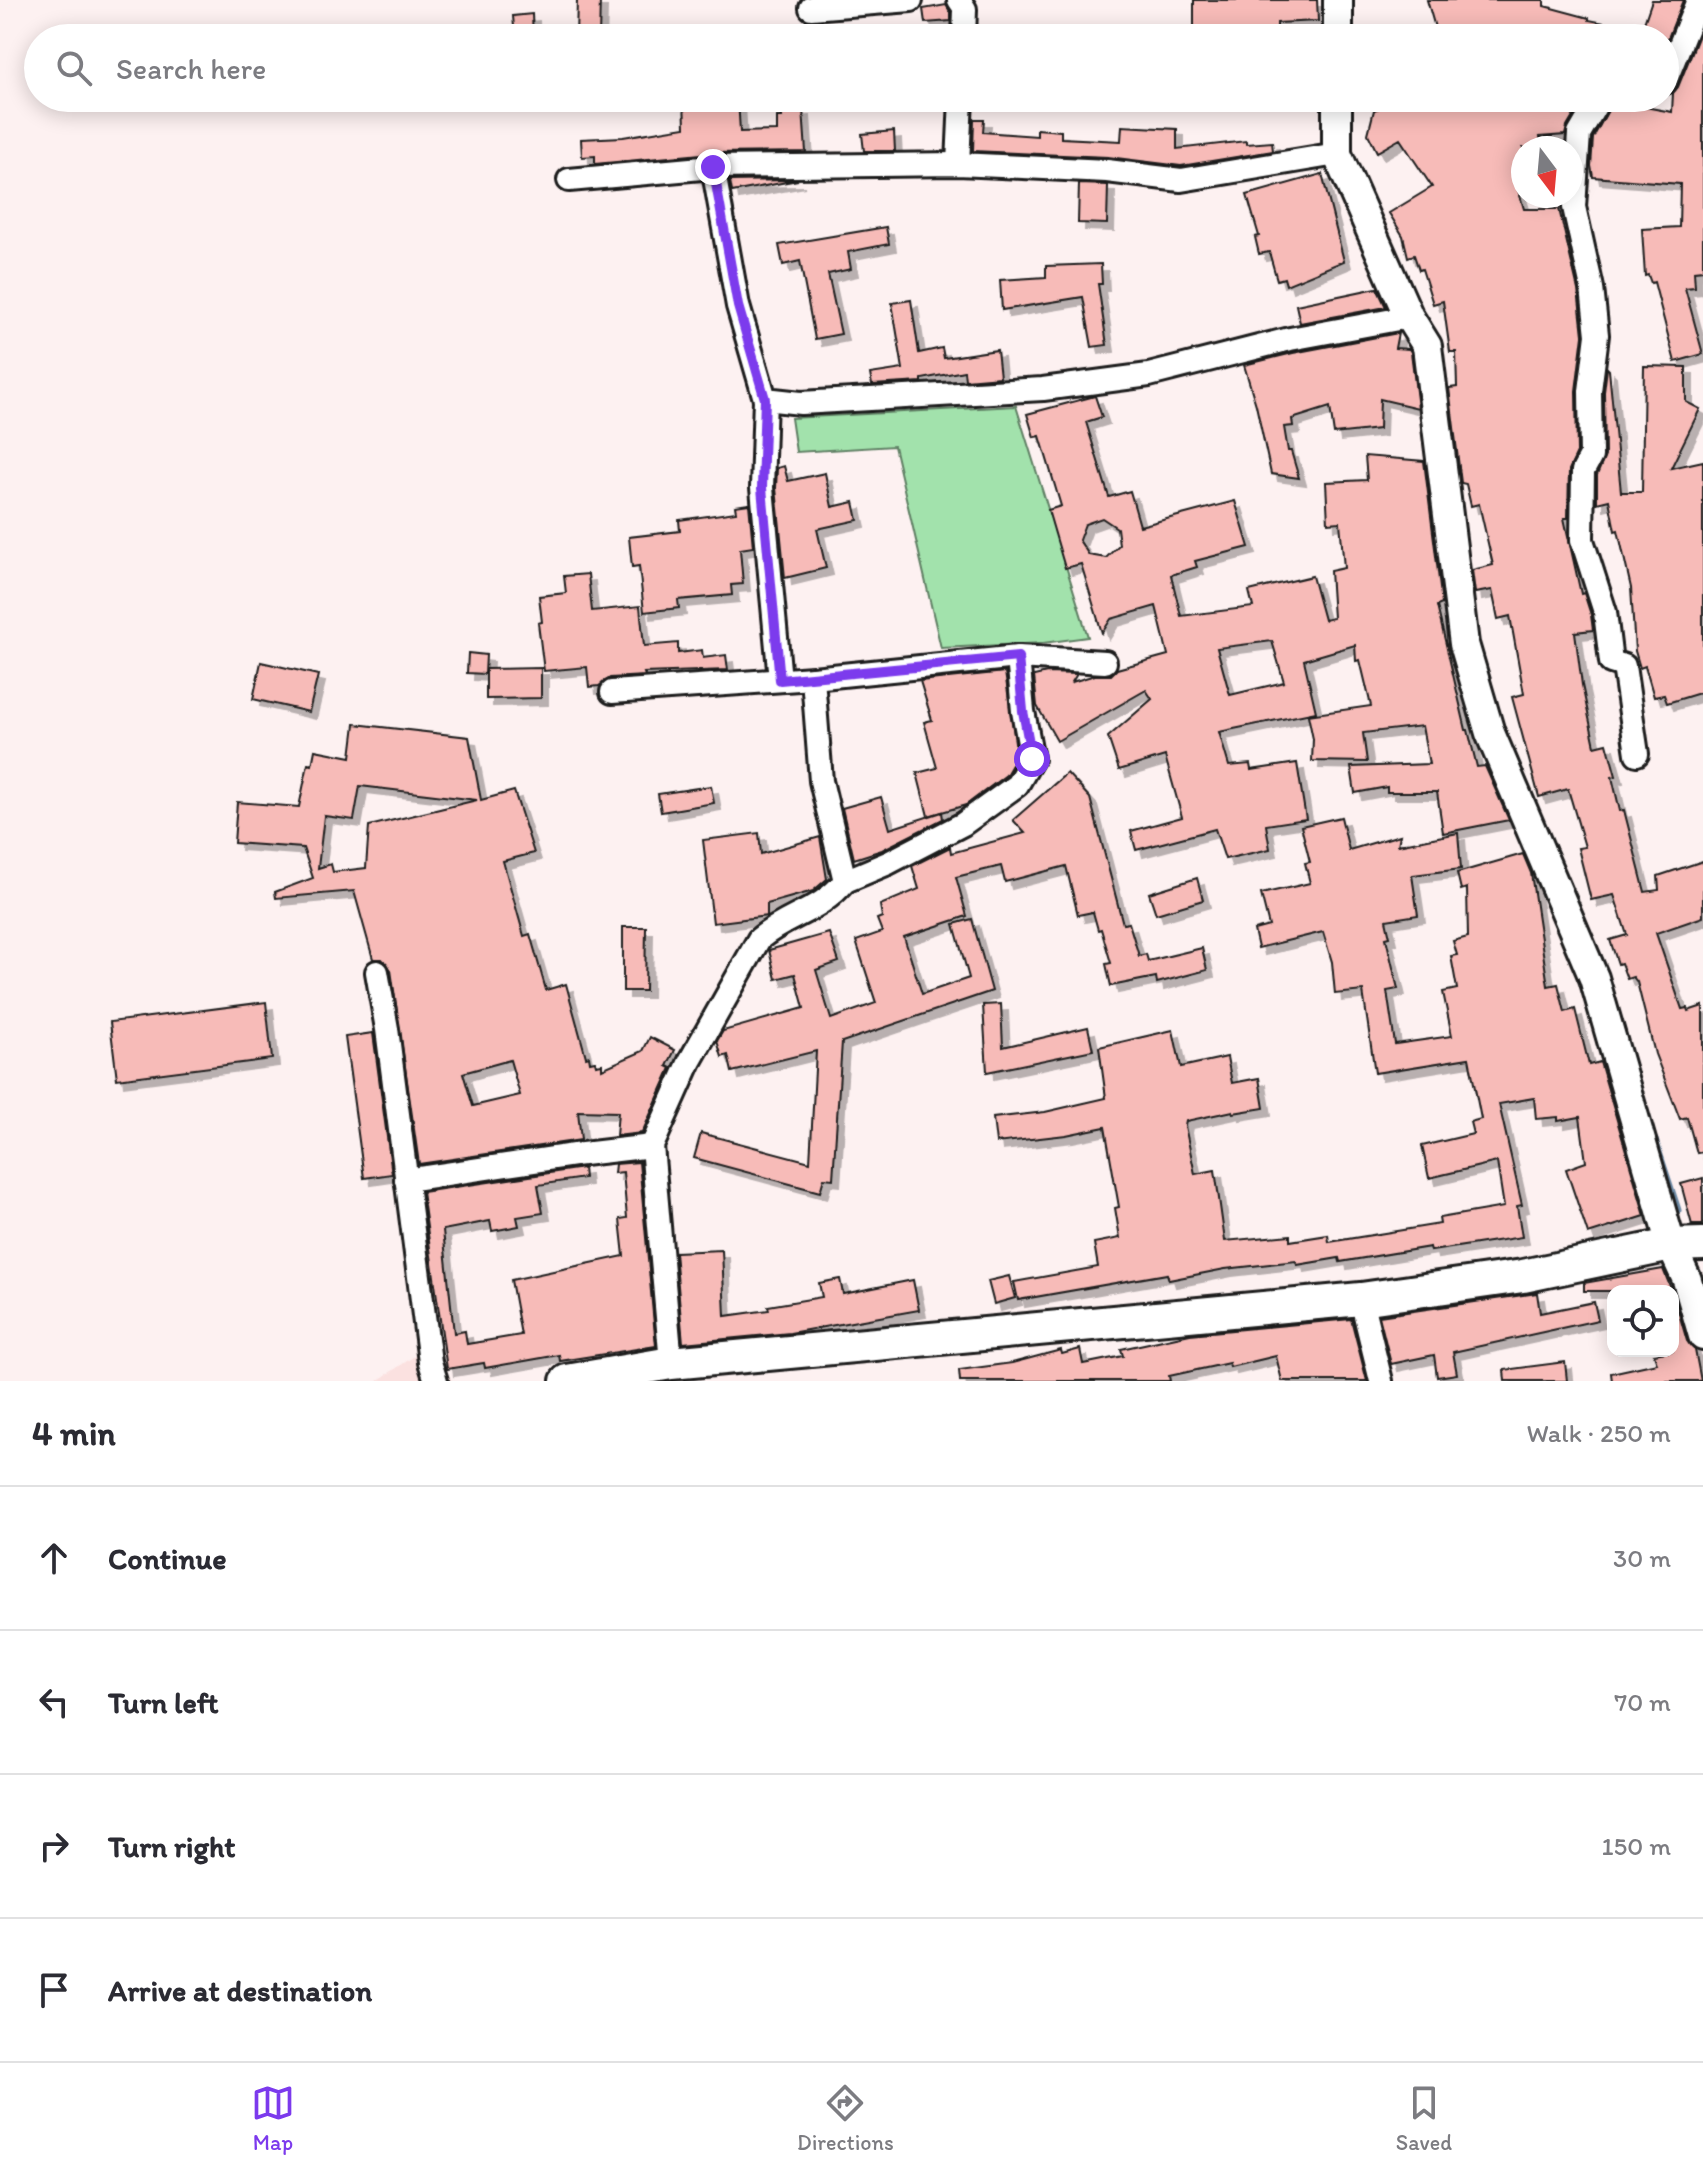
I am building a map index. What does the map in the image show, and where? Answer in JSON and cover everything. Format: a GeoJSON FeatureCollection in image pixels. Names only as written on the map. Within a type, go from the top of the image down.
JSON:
{"type":"FeatureCollection","features":[{"type":"Feature","properties":{"kind":"main road"},"geometry":{"type":"LineString","coordinates":[[567,1381],[671,1363],[1361,1299],[1523,1276],[1671,1245],[1703,1244]]}},
{"type":"Feature","properties":{"kind":"street"},"geometry":{"type":"LineString","coordinates":[[811,8],[911,0]]}},
{"type":"Feature","properties":{"kind":"street"},"geometry":{"type":"LineString","coordinates":[[959,0],[965,9],[964,24]]}},
{"type":"Feature","properties":{"kind":"street"},"geometry":{"type":"LineString","coordinates":[[1338,0],[1338,24]]}},
{"type":"Feature","properties":{"kind":"street"},"geometry":{"type":"LineString","coordinates":[[1679,47],[1698,0]]}},
{"type":"Feature","properties":{"kind":"street"},"geometry":{"type":"LineString","coordinates":[[958,164],[960,112]]}},
{"type":"Feature","properties":{"kind":"street"},"geometry":{"type":"LineString","coordinates":[[1337,112],[1337,154],[1409,317],[1427,346],[1464,644],[1490,733],[1594,978],[1671,1245],[1687,1280],[1703,1336]]}},
{"type":"Feature","properties":{"kind":"street"},"geometry":{"type":"LineString","coordinates":[[1592,112],[1579,134],[1574,207],[1592,288],[1597,335],[1590,391],[1591,456],[1583,471],[1582,540],[1605,612],[1611,662],[1624,666],[1637,754]]}},
{"type":"Feature","properties":{"kind":"street"},"geometry":{"type":"LineString","coordinates":[[569,180],[713,167],[958,164],[1107,171],[1181,180],[1337,154]]}},
{"type":"Feature","properties":{"kind":"street"},"geometry":{"type":"LineString","coordinates":[[713,167],[738,306],[765,399],[762,488],[780,680]]}},
{"type":"Feature","properties":{"kind":"street"},"geometry":{"type":"LineString","coordinates":[[765,399],[801,403],[1043,389],[1149,375],[1290,339],[1409,317]]}},
{"type":"Feature","properties":{"kind":"street"},"geometry":{"type":"LineString","coordinates":[[612,692],[813,678],[1018,657],[1105,662]]}},
{"type":"Feature","properties":{"kind":"street"},"geometry":{"type":"LineString","coordinates":[[671,1363],[652,1146],[690,1061],[759,939],[771,928],[831,899],[845,881],[888,863],[963,824],[1017,785],[1032,759],[1018,657]]}},
{"type":"Feature","properties":{"kind":"street"},"geometry":{"type":"LineString","coordinates":[[813,678],[821,781],[845,881]]}},
{"type":"Feature","properties":{"kind":"street"},"geometry":{"type":"LineString","coordinates":[[377,972],[430,1362],[436,1381]]}},
{"type":"Feature","properties":{"kind":"street"},"geometry":{"type":"LineString","coordinates":[[406,1180],[652,1146]]}},
{"type":"Feature","properties":{"kind":"street"},"geometry":{"type":"LineString","coordinates":[[1361,1299],[1381,1381]]}},
{"type":"Feature","properties":{"kind":"shaded area"},"geometry":{"type":"Polygon","coordinates":[[[431,1345],[452,1381],[377,1381],[431,1345]]]}},
{"type":"Feature","properties":{"kind":"green space"},"geometry":{"type":"Polygon","coordinates":[[[1016,406],[1088,637],[1043,643],[941,648],[894,446],[796,452],[791,418],[1016,406]]]}},
{"type":"Feature","properties":{"kind":"building"},"geometry":{"type":"Polygon","coordinates":[[[577,0],[600,0],[599,24],[576,24],[577,0]]]}},
{"type":"Feature","properties":{"kind":"building"},"geometry":{"type":"Polygon","coordinates":[[[1194,0],[1317,0],[1318,21],[1194,24],[1194,0]]]}},
{"type":"Feature","properties":{"kind":"building"},"geometry":{"type":"Polygon","coordinates":[[[1427,0],[1544,0],[1544,6],[1609,24],[1434,24],[1427,0]]]}},
{"type":"Feature","properties":{"kind":"building"},"geometry":{"type":"Polygon","coordinates":[[[1652,0],[1683,0],[1674,24],[1644,24],[1652,0]]]}},
{"type":"Feature","properties":{"kind":"building"},"geometry":{"type":"Polygon","coordinates":[[[946,5],[951,21],[925,23],[923,9],[946,5]]]}},
{"type":"Feature","properties":{"kind":"building"},"geometry":{"type":"Polygon","coordinates":[[[532,14],[532,24],[514,24],[513,16],[532,14]]]}},
{"type":"Feature","properties":{"kind":"building"},"geometry":{"type":"Polygon","coordinates":[[[1703,25],[1703,270],[1694,271],[1695,287],[1685,288],[1703,354],[1675,362],[1654,282],[1651,283],[1648,275],[1645,276],[1642,229],[1679,227],[1680,184],[1593,177],[1591,166],[1593,138],[1607,112],[1679,112],[1679,85],[1703,25]]]}},
{"type":"Feature","properties":{"kind":"building"},"geometry":{"type":"Polygon","coordinates":[[[684,112],[739,112],[740,132],[777,131],[777,117],[782,117],[781,112],[803,112],[806,152],[712,153],[595,164],[595,156],[582,157],[581,139],[623,137],[685,127],[684,112]]]}},
{"type":"Feature","properties":{"kind":"building"},"geometry":{"type":"Polygon","coordinates":[[[1374,112],[1576,112],[1565,135],[1511,136],[1511,208],[1559,209],[1578,290],[1583,335],[1576,391],[1577,453],[1569,470],[1568,518],[1564,518],[1581,594],[1584,593],[1591,615],[1593,630],[1575,632],[1595,746],[1607,743],[1616,776],[1612,777],[1620,811],[1624,810],[1645,892],[1659,890],[1658,876],[1703,861],[1703,917],[1656,933],[1682,1009],[1687,1008],[1688,1011],[1703,1006],[1703,1152],[1697,1153],[1687,1117],[1680,1119],[1655,1054],[1637,982],[1633,977],[1627,979],[1621,963],[1618,964],[1610,940],[1627,935],[1614,895],[1591,900],[1578,848],[1585,847],[1568,789],[1539,797],[1512,697],[1524,694],[1510,616],[1498,619],[1492,590],[1475,593],[1472,570],[1493,565],[1479,504],[1471,506],[1466,484],[1461,483],[1449,388],[1457,387],[1456,352],[1450,352],[1443,301],[1433,304],[1422,269],[1419,270],[1414,255],[1408,257],[1403,236],[1389,213],[1432,187],[1400,139],[1377,152],[1368,134],[1374,112]]]}},
{"type":"Feature","properties":{"kind":"building"},"geometry":{"type":"Polygon","coordinates":[[[974,119],[984,119],[983,132],[1037,136],[1037,129],[1061,131],[1061,138],[1121,141],[1122,126],[1177,129],[1177,149],[1246,141],[1247,144],[1272,142],[1273,151],[1181,166],[1108,157],[973,151],[974,119]]]}},
{"type":"Feature","properties":{"kind":"building"},"geometry":{"type":"Polygon","coordinates":[[[894,131],[895,151],[864,151],[862,134],[894,131]]]}},
{"type":"Feature","properties":{"kind":"building"},"geometry":{"type":"Polygon","coordinates":[[[1322,174],[1344,261],[1286,285],[1284,278],[1277,280],[1269,252],[1259,254],[1255,237],[1259,236],[1247,195],[1322,174]]]}},
{"type":"Feature","properties":{"kind":"building"},"geometry":{"type":"Polygon","coordinates":[[[798,180],[732,192],[730,181],[798,180]]]}},
{"type":"Feature","properties":{"kind":"building"},"geometry":{"type":"Polygon","coordinates":[[[1079,184],[1108,185],[1107,224],[1078,223],[1079,184]]]}},
{"type":"Feature","properties":{"kind":"building"},"geometry":{"type":"Polygon","coordinates":[[[886,227],[889,244],[848,252],[851,269],[828,274],[841,334],[815,339],[800,261],[783,265],[779,245],[886,227]]]}},
{"type":"Feature","properties":{"kind":"building"},"geometry":{"type":"Polygon","coordinates":[[[1101,264],[1102,284],[1098,284],[1107,345],[1092,347],[1083,297],[1002,310],[1000,280],[1046,277],[1046,266],[1101,264]]]}},
{"type":"Feature","properties":{"kind":"building"},"geometry":{"type":"Polygon","coordinates":[[[1377,288],[1386,307],[1300,323],[1296,305],[1377,288]]]}},
{"type":"Feature","properties":{"kind":"building"},"geometry":{"type":"Polygon","coordinates":[[[911,300],[919,353],[942,348],[944,358],[997,350],[1000,377],[965,380],[964,371],[922,379],[922,382],[872,385],[870,374],[903,369],[892,303],[911,300]]]}},
{"type":"Feature","properties":{"kind":"building"},"geometry":{"type":"Polygon","coordinates":[[[1398,333],[1395,348],[1409,349],[1411,352],[1418,408],[1380,399],[1379,429],[1334,434],[1330,407],[1292,419],[1293,426],[1284,427],[1288,451],[1291,451],[1299,478],[1271,474],[1244,365],[1398,333]]]}},
{"type":"Feature","properties":{"kind":"building"},"geometry":{"type":"Polygon","coordinates":[[[1644,366],[1686,367],[1686,402],[1700,409],[1671,468],[1703,461],[1703,692],[1667,703],[1664,695],[1654,697],[1645,666],[1640,668],[1635,651],[1631,588],[1618,530],[1615,531],[1609,500],[1597,503],[1597,475],[1605,456],[1604,392],[1607,368],[1621,492],[1642,492],[1644,366]]]}},
{"type":"Feature","properties":{"kind":"building"},"geometry":{"type":"Polygon","coordinates":[[[1095,396],[1102,417],[1086,422],[1109,497],[1130,491],[1140,526],[1235,501],[1249,547],[1195,561],[1197,567],[1171,575],[1181,616],[1253,607],[1249,591],[1312,576],[1324,620],[1333,618],[1330,571],[1344,568],[1340,522],[1328,523],[1326,482],[1367,480],[1365,456],[1424,461],[1442,604],[1437,606],[1466,730],[1477,767],[1485,766],[1509,820],[1443,833],[1437,792],[1387,792],[1387,787],[1355,793],[1351,767],[1429,764],[1422,726],[1363,733],[1367,762],[1312,761],[1313,739],[1308,715],[1371,706],[1360,660],[1356,661],[1355,645],[1304,660],[1316,712],[1219,732],[1229,766],[1250,764],[1251,770],[1297,763],[1306,819],[1266,825],[1270,849],[1225,859],[1215,829],[1136,850],[1131,831],[1182,817],[1165,756],[1119,770],[1108,737],[1152,699],[1146,690],[1057,741],[1037,706],[1034,676],[1077,674],[1072,682],[1095,675],[1111,675],[1117,669],[1168,655],[1156,606],[1111,619],[1102,633],[1081,564],[1065,568],[1048,510],[1061,506],[1040,436],[1034,437],[1027,414],[1095,396]],[[1102,518],[1085,524],[1079,540],[1089,555],[1106,558],[1119,545],[1117,528],[1102,518]],[[1272,641],[1217,648],[1230,695],[1284,682],[1272,641]]]}},
{"type":"Feature","properties":{"kind":"building"},"geometry":{"type":"Polygon","coordinates":[[[784,466],[788,481],[825,473],[832,507],[854,502],[858,520],[817,529],[826,568],[785,578],[776,488],[777,468],[784,466]]]}},
{"type":"Feature","properties":{"kind":"building"},"geometry":{"type":"Polygon","coordinates":[[[749,504],[753,547],[740,549],[743,584],[731,585],[732,595],[678,600],[679,608],[644,612],[639,566],[632,567],[629,537],[680,531],[679,520],[736,512],[735,506],[749,504]]]}},
{"type":"Feature","properties":{"kind":"building"},"geometry":{"type":"Polygon","coordinates":[[[588,574],[592,611],[640,606],[644,646],[678,643],[678,653],[702,650],[703,658],[726,655],[728,670],[644,673],[645,676],[610,678],[599,686],[589,687],[587,667],[544,671],[538,623],[542,622],[539,596],[566,593],[564,576],[588,574]]]}},
{"type":"Feature","properties":{"kind":"building"},"geometry":{"type":"Polygon","coordinates":[[[468,653],[486,655],[485,674],[467,673],[468,653]]]}},
{"type":"Feature","properties":{"kind":"building"},"geometry":{"type":"Polygon","coordinates":[[[261,662],[318,675],[309,712],[253,699],[261,662]]]}},
{"type":"Feature","properties":{"kind":"building"},"geometry":{"type":"Polygon","coordinates":[[[541,668],[541,698],[486,699],[486,669],[541,668]]]}},
{"type":"Feature","properties":{"kind":"building"},"geometry":{"type":"Polygon","coordinates":[[[1005,672],[1017,756],[1006,775],[966,805],[928,816],[917,773],[937,768],[924,722],[932,720],[920,681],[1005,672]]]}},
{"type":"Feature","properties":{"kind":"building"},"geometry":{"type":"Polygon","coordinates":[[[355,724],[469,737],[481,800],[514,791],[534,853],[503,861],[524,936],[530,934],[546,990],[566,984],[586,1057],[589,1056],[590,1062],[595,1061],[596,1065],[602,1064],[602,1069],[643,1051],[650,1037],[675,1050],[667,1066],[671,1068],[642,1133],[616,1136],[618,1112],[578,1111],[581,1140],[419,1164],[391,970],[382,959],[373,959],[354,891],[276,898],[275,892],[313,878],[303,848],[234,843],[237,802],[299,807],[308,764],[312,765],[315,750],[351,757],[355,724]],[[360,786],[354,820],[324,816],[318,868],[331,864],[333,872],[366,868],[369,826],[477,800],[360,786]],[[510,1060],[463,1073],[473,1106],[520,1095],[510,1060]]]}},
{"type":"Feature","properties":{"kind":"building"},"geometry":{"type":"Polygon","coordinates":[[[1067,773],[1090,798],[1123,924],[1129,923],[1139,956],[1146,954],[1148,961],[1202,948],[1207,970],[1157,983],[1156,977],[1111,986],[1106,964],[1111,963],[1101,929],[1098,930],[1093,912],[1078,915],[1066,866],[1005,882],[1001,866],[956,877],[967,916],[904,937],[922,994],[969,978],[954,924],[972,919],[992,991],[842,1042],[833,1179],[824,1178],[820,1192],[694,1158],[701,1133],[810,1162],[816,1051],[732,1072],[728,1055],[722,1057],[717,1041],[723,1031],[804,1008],[795,974],[776,979],[769,950],[829,933],[839,962],[816,970],[831,1019],[876,1003],[856,941],[882,932],[877,919],[882,917],[880,905],[919,889],[912,866],[950,847],[951,853],[1025,833],[1013,820],[1067,773]]]}},
{"type":"Feature","properties":{"kind":"building"},"geometry":{"type":"Polygon","coordinates":[[[711,786],[714,803],[661,812],[658,794],[711,786]]]}},
{"type":"Feature","properties":{"kind":"building"},"geometry":{"type":"Polygon","coordinates":[[[881,797],[890,829],[942,812],[943,819],[882,850],[854,859],[842,808],[881,797]]]}},
{"type":"Feature","properties":{"kind":"building"},"geometry":{"type":"Polygon","coordinates":[[[1341,817],[1349,850],[1400,835],[1398,845],[1458,833],[1461,869],[1412,875],[1418,915],[1386,920],[1390,937],[1386,938],[1398,989],[1387,991],[1395,1044],[1452,1036],[1443,992],[1457,989],[1451,956],[1457,955],[1453,941],[1468,937],[1467,888],[1461,890],[1457,873],[1523,854],[1531,873],[1548,986],[1558,984],[1565,1012],[1575,1009],[1589,1065],[1600,1062],[1645,1216],[1588,1234],[1566,1169],[1586,1162],[1580,1117],[1558,1121],[1558,1117],[1536,1119],[1534,1098],[1499,1104],[1522,1205],[1517,1206],[1522,1237],[1431,1251],[1430,1247],[1340,1262],[1339,1258],[1297,1265],[1296,1261],[1225,1269],[1169,1280],[1167,1274],[1018,1300],[1014,1282],[1098,1267],[1094,1243],[1120,1238],[1115,1208],[1119,1207],[1105,1127],[996,1143],[993,1118],[1045,1112],[1106,1098],[1099,1047],[1173,1030],[1181,1067],[1227,1057],[1232,1083],[1259,1078],[1264,1108],[1186,1121],[1195,1174],[1215,1170],[1225,1241],[1290,1235],[1290,1241],[1328,1235],[1329,1242],[1440,1224],[1439,1218],[1504,1207],[1497,1162],[1429,1178],[1422,1146],[1473,1134],[1470,1122],[1481,1119],[1469,1058],[1375,1073],[1363,991],[1335,994],[1332,962],[1323,932],[1258,948],[1254,930],[1269,926],[1261,894],[1310,883],[1305,863],[1310,862],[1301,826],[1341,817]]]}},
{"type":"Feature","properties":{"kind":"building"},"geometry":{"type":"Polygon","coordinates":[[[759,833],[761,854],[820,837],[827,879],[813,891],[767,904],[767,916],[713,923],[703,840],[759,833]]]}},
{"type":"Feature","properties":{"kind":"building"},"geometry":{"type":"Polygon","coordinates":[[[1197,878],[1203,900],[1156,914],[1149,893],[1197,878]]]}},
{"type":"Feature","properties":{"kind":"building"},"geometry":{"type":"Polygon","coordinates":[[[623,927],[646,927],[645,991],[623,991],[623,927]]]}},
{"type":"Feature","properties":{"kind":"building"},"geometry":{"type":"Polygon","coordinates":[[[266,1002],[272,1059],[117,1079],[110,1022],[266,1002]]]}},
{"type":"Feature","properties":{"kind":"building"},"geometry":{"type":"Polygon","coordinates":[[[1001,1004],[1003,1047],[1088,1027],[1093,1050],[987,1072],[983,1005],[1001,1004]]]}},
{"type":"Feature","properties":{"kind":"building"},"geometry":{"type":"Polygon","coordinates":[[[373,1033],[392,1174],[364,1178],[345,1037],[373,1033]]]}},
{"type":"Feature","properties":{"kind":"building"},"geometry":{"type":"Polygon","coordinates":[[[639,1162],[656,1346],[560,1361],[559,1355],[485,1368],[484,1363],[447,1369],[422,1192],[583,1168],[584,1178],[538,1185],[543,1213],[517,1217],[519,1226],[492,1231],[490,1221],[443,1230],[454,1333],[465,1331],[467,1344],[521,1335],[511,1280],[624,1256],[620,1219],[627,1218],[623,1172],[614,1173],[615,1164],[639,1162]]]}},
{"type":"Feature","properties":{"kind":"building"},"geometry":{"type":"Polygon","coordinates":[[[1703,1178],[1703,1225],[1692,1225],[1681,1184],[1703,1178]]]}},
{"type":"Feature","properties":{"kind":"building"},"geometry":{"type":"Polygon","coordinates":[[[722,1250],[725,1316],[769,1310],[768,1306],[822,1297],[819,1283],[840,1279],[843,1294],[913,1280],[919,1310],[790,1333],[683,1343],[675,1252],[722,1250]]]}},
{"type":"Feature","properties":{"kind":"building"},"geometry":{"type":"Polygon","coordinates":[[[1663,1269],[1670,1285],[1607,1285],[1607,1291],[1584,1291],[1584,1283],[1663,1269]]]}},
{"type":"Feature","properties":{"kind":"building"},"geometry":{"type":"Polygon","coordinates":[[[1009,1276],[1015,1298],[994,1304],[988,1281],[1009,1276]]]}},
{"type":"Feature","properties":{"kind":"building"},"geometry":{"type":"Polygon","coordinates":[[[1537,1293],[1540,1313],[1594,1302],[1598,1320],[1453,1352],[1457,1374],[1437,1377],[1434,1355],[1391,1364],[1379,1316],[1537,1293]]]}},
{"type":"Feature","properties":{"kind":"building"},"geometry":{"type":"Polygon","coordinates":[[[1679,1314],[1687,1341],[1695,1350],[1701,1381],[1612,1381],[1611,1373],[1657,1363],[1655,1357],[1679,1357],[1679,1314]]]}},
{"type":"Feature","properties":{"kind":"building"},"geometry":{"type":"Polygon","coordinates":[[[1351,1319],[1367,1381],[1282,1381],[1276,1356],[1169,1376],[1170,1381],[960,1381],[959,1370],[1012,1363],[1061,1350],[1062,1354],[1080,1349],[1083,1364],[1123,1356],[1121,1349],[1190,1334],[1351,1319]]]}},
{"type":"Feature","properties":{"kind":"building"},"geometry":{"type":"Polygon","coordinates":[[[1565,1362],[1567,1381],[1505,1381],[1504,1370],[1565,1362]]]}},
{"type":"Feature","properties":{"kind":"waterway"},"geometry":{"type":"LineString","coordinates":[[1655,1140],[1678,1210]]}},
{"type":"Feature","properties":{"kind":"route"},"geometry":{"type":"LineString","coordinates":[[713,167],[738,306],[765,399],[762,488],[780,680],[1018,657],[1032,759]]}}]}
